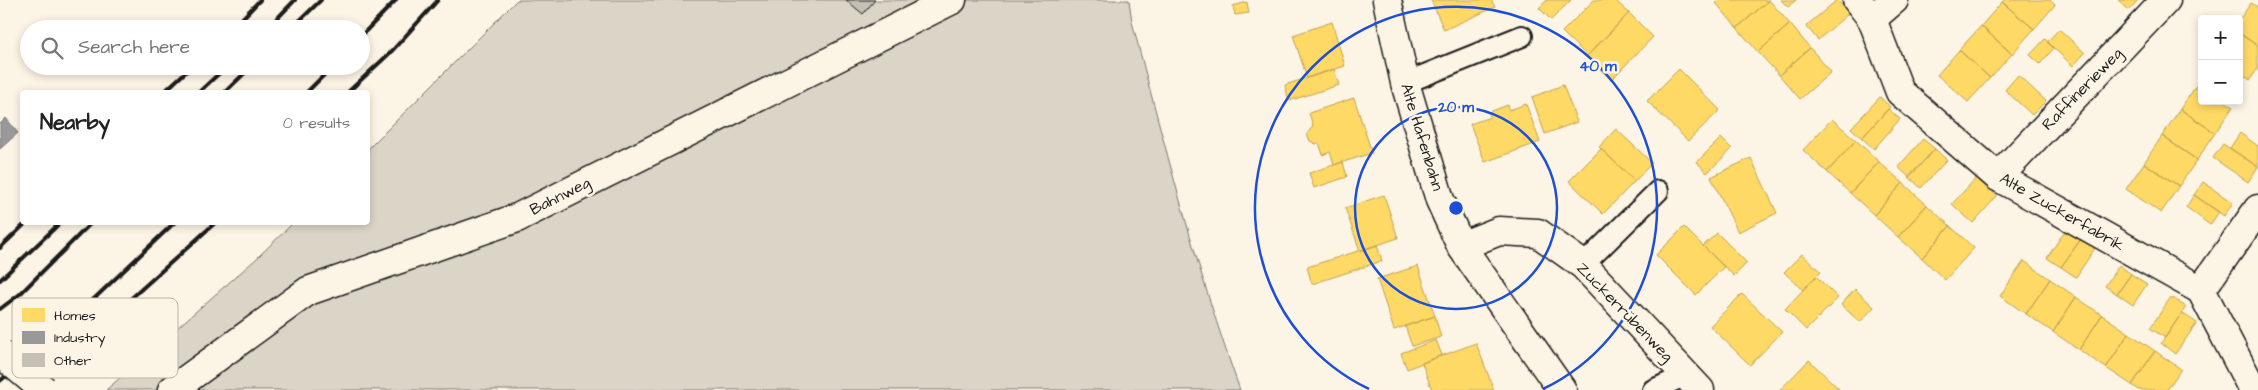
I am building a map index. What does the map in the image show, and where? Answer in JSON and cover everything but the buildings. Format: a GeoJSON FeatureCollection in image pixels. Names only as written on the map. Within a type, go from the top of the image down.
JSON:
{"type":"FeatureCollection","features":[{"type":"Feature","properties":{"kind":"main road","name":"Bahnweg"},"geometry":{"type":"LineString","coordinates":[[172,390],[308,290],[516,218],[952,0]]}},
{"type":"Feature","properties":{"kind":"main road","name":"Alte Hafenbahn"},"geometry":{"type":"LineString","coordinates":[[1387,0],[1405,84],[1440,200],[1461,246],[1562,390]]}},
{"type":"Feature","properties":{"kind":"main road"},"geometry":{"type":"LineString","coordinates":[[1865,10],[1894,0]]}},
{"type":"Feature","properties":{"kind":"main road","name":"Raffinerieweg"},"geometry":{"type":"LineString","coordinates":[[1998,177],[2166,0]]}},
{"type":"Feature","properties":{"kind":"main road","name":"Alte Zuckerfabrik"},"geometry":{"type":"LineString","coordinates":[[1865,10],[1900,92],[1998,177],[2201,290]]}},
{"type":"Feature","properties":{"kind":"main road"},"geometry":{"type":"LineString","coordinates":[[2258,209],[2201,290],[2250,384],[2258,388]]}},
{"type":"Feature","properties":{"kind":"main road","name":"Zuckerrübenweg"},"geometry":{"type":"LineString","coordinates":[[1461,246],[1499,230],[1538,233],[1583,264],[1693,383]]}},
{"type":"Feature","properties":{"kind":"main road"},"geometry":{"type":"LineString","coordinates":[[0,353],[12,363]]}},
{"type":"Feature","properties":{"kind":"main road"},"geometry":{"type":"LineString","coordinates":[[30,378],[44,390]]}},
{"type":"Feature","properties":{"kind":"lane"},"geometry":{"type":"LineString","coordinates":[[1405,84],[1522,36]]}},
{"type":"Feature","properties":{"kind":"lane"},"geometry":{"type":"LineString","coordinates":[[1583,264],[1658,191]]}},
{"type":"Feature","properties":{"kind":"lane"},"geometry":{"type":"LineString","coordinates":[[1653,390],[1693,383]]}},
{"type":"Feature","properties":{"kind":"shaded area"},"geometry":{"type":"Polygon","coordinates":[[[517,0],[1129,0],[1132,22],[1182,207],[1209,299],[1240,390],[106,390],[120,378],[178,378],[178,327],[256,259],[291,225],[370,225],[370,147],[517,0]]]}},
{"type":"Feature","properties":{"kind":"railway"},"geometry":{"type":"LineString","coordinates":[[241,20],[260,0]]}},
{"type":"Feature","properties":{"kind":"railway"},"geometry":{"type":"LineString","coordinates":[[276,20],[295,0]]}},
{"type":"Feature","properties":{"kind":"railway"},"geometry":{"type":"LineString","coordinates":[[300,20],[321,0]]}},
{"type":"Feature","properties":{"kind":"railway"},"geometry":{"type":"LineString","coordinates":[[370,27],[396,0]]}},
{"type":"Feature","properties":{"kind":"railway"},"geometry":{"type":"LineString","coordinates":[[370,72],[391,52],[438,0]]}},
{"type":"Feature","properties":{"kind":"railway"},"geometry":{"type":"LineString","coordinates":[[166,90],[182,75]]}},
{"type":"Feature","properties":{"kind":"railway"},"geometry":{"type":"LineString","coordinates":[[201,90],[217,75]]}},
{"type":"Feature","properties":{"kind":"railway"},"geometry":{"type":"LineString","coordinates":[[227,90],[243,75]]}},
{"type":"Feature","properties":{"kind":"railway"},"geometry":{"type":"LineString","coordinates":[[309,90],[324,75]]}},
{"type":"Feature","properties":{"kind":"railway"},"geometry":{"type":"LineString","coordinates":[[350,90],[366,75]]}},
{"type":"Feature","properties":{"kind":"railway"},"geometry":{"type":"LineString","coordinates":[[0,248],[24,225]]}},
{"type":"Feature","properties":{"kind":"railway"},"geometry":{"type":"LineString","coordinates":[[0,280],[58,225]]}},
{"type":"Feature","properties":{"kind":"railway"},"geometry":{"type":"LineString","coordinates":[[15,298],[89,225]]}},
{"type":"Feature","properties":{"kind":"railway"},"geometry":{"type":"LineString","coordinates":[[95,298],[172,225]]}},
{"type":"Feature","properties":{"kind":"railway"},"geometry":{"type":"LineString","coordinates":[[132,298],[213,225]]}},
{"type":"Feature","properties":{"kind":"railway"},"geometry":{"type":"LineString","coordinates":[[0,309],[12,300]]}},
{"type":"Feature","properties":{"kind":"railway"},"geometry":{"type":"LineString","coordinates":[[0,381],[12,371]]}},
{"type":"Feature","properties":{"kind":"railway"},"geometry":{"type":"LineString","coordinates":[[25,390],[40,378]]}}]}
